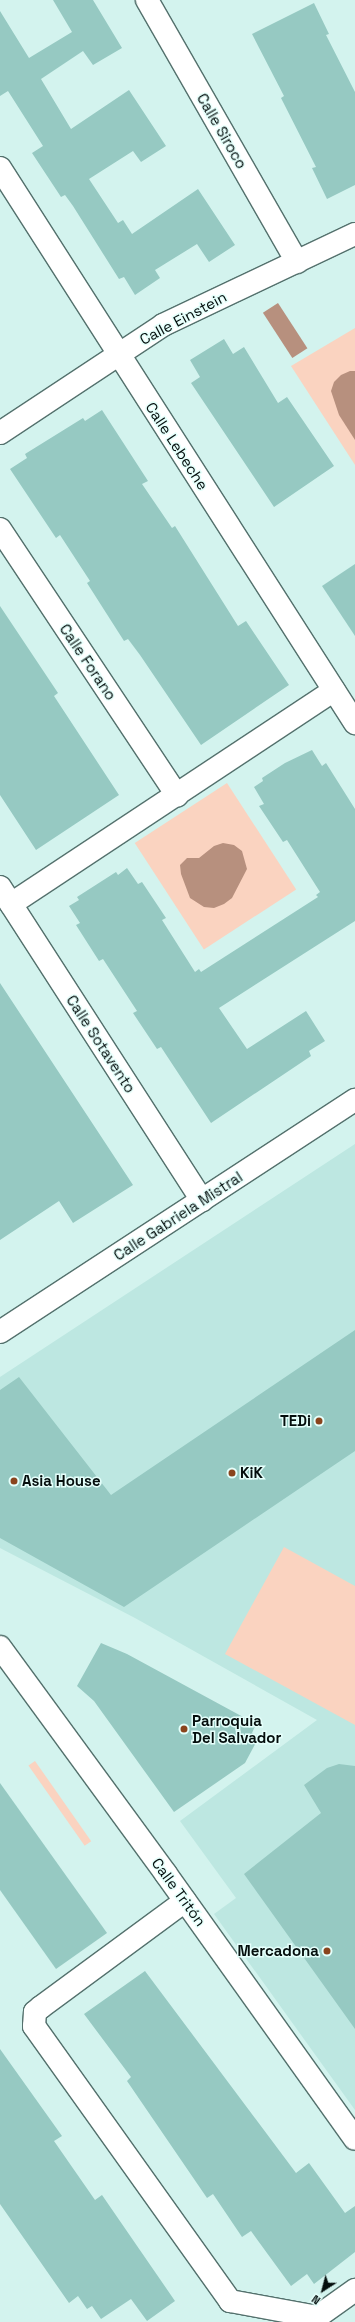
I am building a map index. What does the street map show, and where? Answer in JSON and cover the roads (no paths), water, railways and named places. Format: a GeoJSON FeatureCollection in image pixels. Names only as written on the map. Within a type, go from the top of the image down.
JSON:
{"type":"FeatureCollection","features":[{"type":"Feature","properties":{"kind":"street","name":"Calle Siroco"},"geometry":{"type":"LineString","coordinates":[[147,0],[297,262]]}},
{"type":"Feature","properties":{"kind":"street","name":"Calle Lebeche"},"geometry":{"type":"LineString","coordinates":[[0,168],[355,723]]}},
{"type":"Feature","properties":{"kind":"street","name":"Calle Einstein"},"geometry":{"type":"LineString","coordinates":[[0,433],[163,325],[355,234]]}},
{"type":"Feature","properties":{"kind":"street","name":"Calle Forano"},"geometry":{"type":"LineString","coordinates":[[0,529],[177,795]]}},
{"type":"Feature","properties":{"kind":"street"},"geometry":{"type":"LineString","coordinates":[[6,896],[177,795],[334,690]]}},
{"type":"Feature","properties":{"kind":"street","name":"Calle Sotavento"},"geometry":{"type":"LineString","coordinates":[[6,896],[202,1200]]}},
{"type":"Feature","properties":{"kind":"street","name":"Calle Gabriela Mistral"},"geometry":{"type":"LineString","coordinates":[[0,1332],[355,1100]]}},
{"type":"Feature","properties":{"kind":"street","name":"Calle Tritón"},"geometry":{"type":"LineString","coordinates":[[0,1647],[185,1901],[355,2139]]}},
{"type":"Feature","properties":{"kind":"street"},"geometry":{"type":"LineString","coordinates":[[185,1901],[41,2006],[35,2012],[34,2026],[230,2301],[318,2317],[355,2290]]}},
{"type":"Feature","properties":{"kind":"place","name":"TEDi"},"geometry":{"type":"Point","coordinates":[319,1421]}},
{"type":"Feature","properties":{"kind":"place","name":"KiK"},"geometry":{"type":"Point","coordinates":[232,1473]}},
{"type":"Feature","properties":{"kind":"place","name":"Asia House"},"geometry":{"type":"Point","coordinates":[14,1481]}},
{"type":"Feature","properties":{"kind":"place","name":"Parroquia Del Salvador"},"geometry":{"type":"Point","coordinates":[184,1729]}},
{"type":"Feature","properties":{"kind":"place","name":"Mercadona"},"geometry":{"type":"Point","coordinates":[327,1951]}}]}
